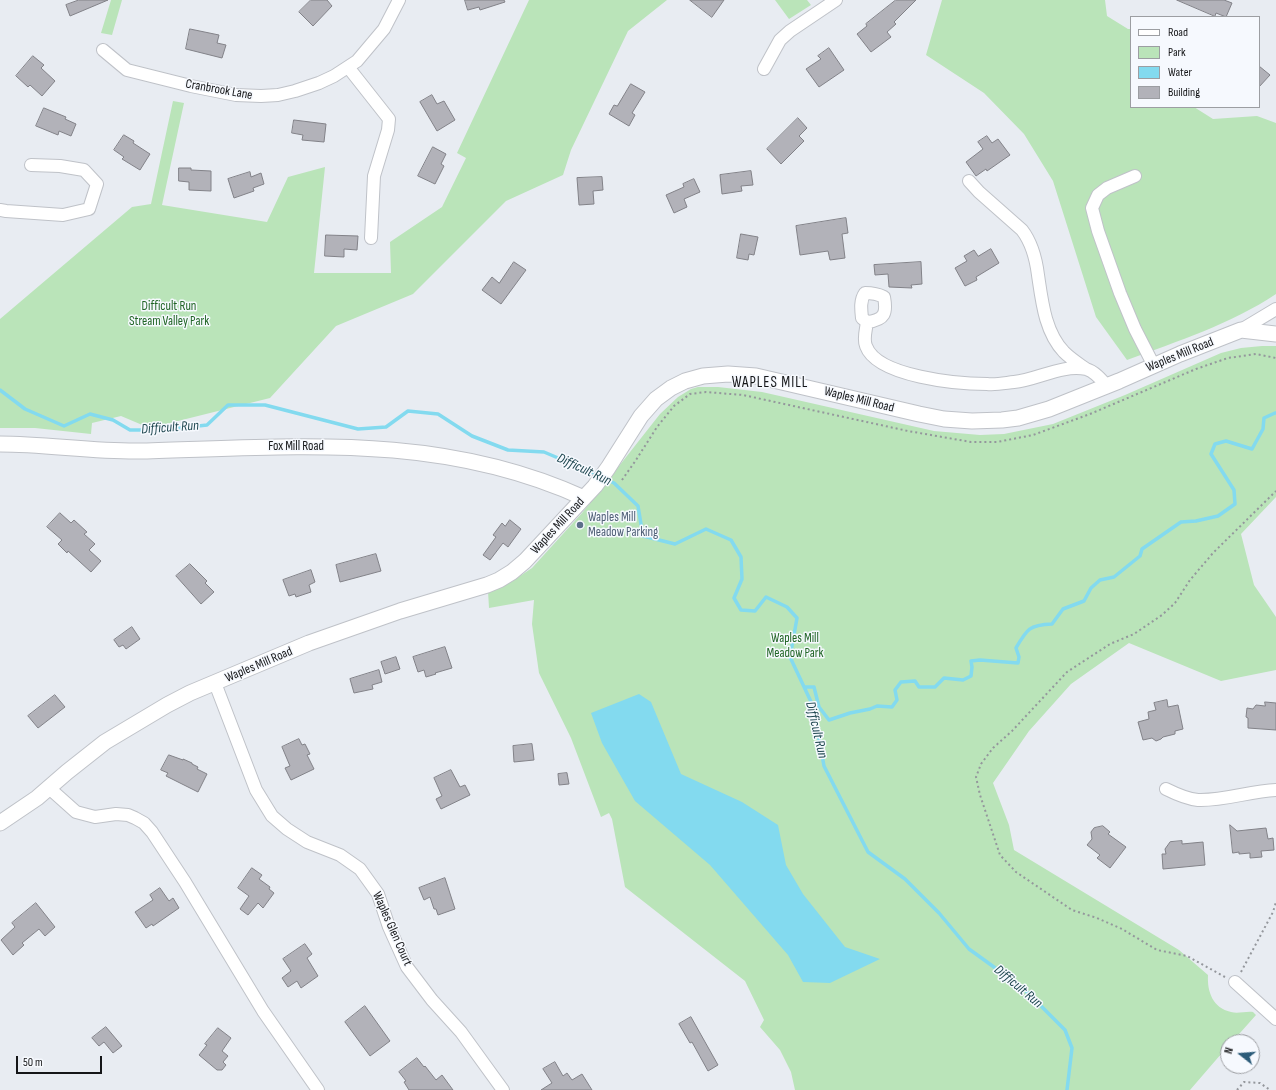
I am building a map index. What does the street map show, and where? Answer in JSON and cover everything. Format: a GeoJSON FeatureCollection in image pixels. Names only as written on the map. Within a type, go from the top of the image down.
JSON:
{"type":"FeatureCollection","features":[{"type":"Feature","properties":{"kind":"main road","name":"Waples Mill Road"},"geometry":{"type":"LineString","coordinates":[[0,823],[36,798],[105,742],[190,693],[309,644],[400,611],[487,585],[512,572],[525,561],[595,486],[641,416],[652,403],[672,388],[685,381],[703,376],[728,374],[756,376],[944,419],[972,421],[1002,420],[1034,414],[1050,409],[1241,330],[1276,334]]}},
{"type":"Feature","properties":{"kind":"main road","name":"Fox Mill Road"},"geometry":{"type":"LineString","coordinates":[[0,444],[94,450],[140,451],[282,446],[346,446],[393,449],[441,455],[503,468],[548,482],[584,498]]}},
{"type":"Feature","properties":{"kind":"street","name":"Cranbrook Lane"},"geometry":{"type":"LineString","coordinates":[[103,50],[127,70],[191,86],[244,96],[274,95],[295,91],[319,83],[357,61],[377,39],[390,19],[399,0]]}},
{"type":"Feature","properties":{"kind":"street"},"geometry":{"type":"LineString","coordinates":[[764,69],[780,40],[790,31],[836,0]]}},
{"type":"Feature","properties":{"kind":"street"},"geometry":{"type":"LineString","coordinates":[[348,67],[389,119],[388,130],[374,176],[371,238]]}},
{"type":"Feature","properties":{"kind":"street"},"geometry":{"type":"LineString","coordinates":[[2,212],[63,215],[89,209],[97,184],[84,170],[60,166],[31,165]]}},
{"type":"Feature","properties":{"kind":"street"},"geometry":{"type":"LineString","coordinates":[[1135,176],[1107,188],[1098,195],[1092,208],[1098,231],[1120,293],[1135,329],[1154,366]]}},
{"type":"Feature","properties":{"kind":"street"},"geometry":{"type":"LineString","coordinates":[[969,181],[1026,235],[1036,263],[1042,304],[1057,343],[1064,352],[1100,378],[1107,386]]}},
{"type":"Feature","properties":{"kind":"street"},"geometry":{"type":"LineString","coordinates":[[1241,330],[1276,309]]}},
{"type":"Feature","properties":{"kind":"street"},"geometry":{"type":"LineString","coordinates":[[867,322],[865,339],[866,347],[878,361],[890,367],[922,377],[987,384],[1016,382],[1062,370],[1086,369]]}},
{"type":"Feature","properties":{"kind":"street","name":"Waples Glen Court"},"geometry":{"type":"LineString","coordinates":[[215,683],[256,790],[272,816],[287,829],[307,842],[340,855],[360,869],[378,894],[389,928],[406,967],[432,1000],[461,1032],[503,1090]]}},
{"type":"Feature","properties":{"kind":"street"},"geometry":{"type":"LineString","coordinates":[[48,787],[76,812],[94,817],[116,814],[128,815],[144,823],[152,832],[185,882],[263,1011],[318,1090]]}},
{"type":"Feature","properties":{"kind":"street"},"geometry":{"type":"LineString","coordinates":[[1166,789],[1181,796],[1197,800],[1213,800],[1276,790]]}},
{"type":"Feature","properties":{"kind":"street"},"geometry":{"type":"LineString","coordinates":[[1234,982],[1276,1019]]}},
{"type":"Feature","properties":{"kind":"path"},"geometry":{"type":"LineString","coordinates":[[1276,490],[1213,553],[1190,580],[1175,603],[1162,616],[1134,634],[1110,644],[1067,672],[1012,731],[993,748],[981,764],[976,777],[980,795],[1000,855],[1016,872],[1072,910],[1097,918],[1122,929],[1156,950],[1187,956],[1234,982],[1248,960],[1273,912],[1276,902]]}},
{"type":"Feature","properties":{"kind":"path"},"geometry":{"type":"LineString","coordinates":[[1237,1090],[1244,1082],[1260,1083],[1270,1090]]}},
{"type":"Feature","properties":{"kind":"green space"},"geometry":{"type":"Polygon","coordinates":[[[111,0],[122,0],[112,35],[101,33],[111,0]]]}},
{"type":"Feature","properties":{"kind":"green space","name":"Difficult Run Stream Valley Park"},"geometry":{"type":"Polygon","coordinates":[[[529,0],[667,0],[628,31],[571,150],[563,175],[506,201],[413,294],[336,326],[270,398],[166,424],[147,427],[121,416],[92,423],[91,434],[35,428],[0,428],[0,319],[132,207],[151,204],[173,101],[184,103],[162,205],[267,222],[288,177],[325,167],[314,273],[391,273],[390,242],[442,207],[466,158],[457,153],[529,0]]]}},
{"type":"Feature","properties":{"kind":"green space"},"geometry":{"type":"Polygon","coordinates":[[[775,0],[807,0],[811,5],[789,19],[775,0]]]}},
{"type":"Feature","properties":{"kind":"green space"},"geometry":{"type":"Polygon","coordinates":[[[942,0],[1105,0],[1107,16],[1130,29],[1130,108],[1196,108],[1213,119],[1257,116],[1276,123],[1276,294],[1259,305],[1223,323],[1185,339],[1127,360],[1096,317],[1053,181],[1024,134],[984,93],[926,55],[942,0]]]}},
{"type":"Feature","properties":{"kind":"green space","name":"Waples Mill Meadow Park"},"geometry":{"type":"Polygon","coordinates":[[[1276,346],[1276,497],[1241,534],[1254,585],[1276,617],[1276,670],[1221,681],[1129,643],[1071,684],[1029,731],[993,783],[1009,825],[1014,850],[1179,950],[1208,975],[1210,993],[1212,998],[1220,1007],[1231,1012],[1253,1012],[1256,1015],[1239,1034],[1220,1034],[1220,1055],[1190,1090],[795,1090],[791,1072],[780,1050],[760,1027],[764,1020],[745,981],[625,887],[612,819],[609,813],[601,817],[571,738],[539,673],[532,624],[534,600],[489,608],[488,591],[511,582],[532,568],[582,513],[660,414],[678,397],[691,389],[698,387],[718,387],[762,392],[934,431],[980,435],[1004,434],[1053,424],[1125,395],[1221,353],[1241,348],[1276,346]]]}},
{"type":"Feature","properties":{"kind":"water"},"geometry":{"type":"Polygon","coordinates":[[[639,694],[651,702],[681,774],[742,802],[778,825],[786,865],[803,894],[845,947],[880,959],[830,983],[803,982],[788,955],[710,865],[635,801],[602,743],[591,713],[639,694]]]}},
{"type":"Feature","properties":{"kind":"building"},"geometry":{"type":"Polygon","coordinates":[[[79,0],[108,0],[70,16],[66,5],[79,0]]]}},
{"type":"Feature","properties":{"kind":"building"},"geometry":{"type":"Polygon","coordinates":[[[311,0],[327,0],[332,6],[313,26],[299,12],[311,0]]]}},
{"type":"Feature","properties":{"kind":"building"},"geometry":{"type":"Polygon","coordinates":[[[465,0],[504,0],[505,2],[480,10],[479,7],[468,10],[465,0]]]}},
{"type":"Feature","properties":{"kind":"building"},"geometry":{"type":"Polygon","coordinates":[[[690,0],[724,0],[712,17],[690,0]]]}},
{"type":"Feature","properties":{"kind":"building"},"geometry":{"type":"Polygon","coordinates":[[[896,0],[916,0],[894,22],[896,24],[887,32],[891,37],[871,52],[857,34],[867,26],[866,24],[896,0]]]}},
{"type":"Feature","properties":{"kind":"building"},"geometry":{"type":"Polygon","coordinates":[[[1177,0],[1224,0],[1232,3],[1226,16],[1216,13],[1215,16],[1177,0]]]}},
{"type":"Feature","properties":{"kind":"building"},"geometry":{"type":"Polygon","coordinates":[[[190,29],[219,35],[217,43],[226,45],[222,58],[186,49],[190,29]]]}},
{"type":"Feature","properties":{"kind":"building"},"geometry":{"type":"Polygon","coordinates":[[[829,48],[844,70],[819,87],[806,69],[821,59],[818,56],[829,48]]]}},
{"type":"Feature","properties":{"kind":"building"},"geometry":{"type":"Polygon","coordinates":[[[33,56],[44,65],[41,68],[55,81],[42,96],[30,85],[28,87],[16,76],[33,56]]]}},
{"type":"Feature","properties":{"kind":"building"},"geometry":{"type":"Polygon","coordinates":[[[1260,67],[1270,75],[1260,86],[1260,67]]]}},
{"type":"Feature","properties":{"kind":"building"},"geometry":{"type":"Polygon","coordinates":[[[631,84],[645,92],[632,113],[635,115],[629,126],[609,114],[614,105],[617,106],[631,84]]]}},
{"type":"Feature","properties":{"kind":"building"},"geometry":{"type":"Polygon","coordinates":[[[432,95],[437,104],[444,101],[455,120],[437,131],[420,102],[432,95]]]}},
{"type":"Feature","properties":{"kind":"building"},"geometry":{"type":"Polygon","coordinates":[[[44,108],[66,117],[65,119],[76,124],[71,136],[59,131],[58,135],[36,126],[44,108]]]}},
{"type":"Feature","properties":{"kind":"building"},"geometry":{"type":"Polygon","coordinates":[[[798,118],[807,128],[799,136],[804,141],[781,164],[767,149],[798,118]]]}},
{"type":"Feature","properties":{"kind":"building"},"geometry":{"type":"Polygon","coordinates":[[[294,120],[326,124],[324,142],[302,140],[303,135],[292,133],[294,120]]]}},
{"type":"Feature","properties":{"kind":"building"},"geometry":{"type":"Polygon","coordinates":[[[124,135],[150,154],[140,170],[122,159],[124,157],[114,150],[124,135]]]}},
{"type":"Feature","properties":{"kind":"building"},"geometry":{"type":"Polygon","coordinates":[[[987,136],[992,143],[998,139],[1010,155],[987,171],[986,169],[976,176],[966,162],[983,149],[978,142],[987,136]]]}},
{"type":"Feature","properties":{"kind":"building"},"geometry":{"type":"Polygon","coordinates":[[[433,147],[446,154],[441,164],[444,166],[435,184],[418,176],[433,147]]]}},
{"type":"Feature","properties":{"kind":"building"},"geometry":{"type":"Polygon","coordinates":[[[179,168],[211,171],[211,191],[189,190],[189,182],[179,181],[179,168]]]}},
{"type":"Feature","properties":{"kind":"building"},"geometry":{"type":"Polygon","coordinates":[[[751,171],[753,185],[741,186],[742,191],[722,194],[720,175],[751,171]]]}},
{"type":"Feature","properties":{"kind":"building"},"geometry":{"type":"Polygon","coordinates":[[[250,172],[251,177],[261,173],[264,184],[253,188],[254,191],[234,198],[228,179],[250,172]]]}},
{"type":"Feature","properties":{"kind":"building"},"geometry":{"type":"Polygon","coordinates":[[[602,177],[603,190],[593,191],[594,204],[579,205],[577,178],[602,177]]]}},
{"type":"Feature","properties":{"kind":"building"},"geometry":{"type":"Polygon","coordinates":[[[694,179],[700,192],[684,199],[687,207],[674,213],[666,195],[684,187],[683,184],[694,179]]]}},
{"type":"Feature","properties":{"kind":"building"},"geometry":{"type":"Polygon","coordinates":[[[846,218],[848,233],[842,234],[845,258],[830,260],[828,251],[800,255],[796,226],[846,218]]]}},
{"type":"Feature","properties":{"kind":"building"},"geometry":{"type":"Polygon","coordinates":[[[741,234],[758,237],[754,255],[749,254],[748,260],[737,258],[741,234]]]}},
{"type":"Feature","properties":{"kind":"building"},"geometry":{"type":"Polygon","coordinates":[[[326,235],[358,236],[357,250],[344,249],[344,257],[325,256],[326,235]]]}},
{"type":"Feature","properties":{"kind":"building"},"geometry":{"type":"Polygon","coordinates":[[[991,249],[999,263],[976,277],[977,280],[965,286],[955,268],[967,261],[964,256],[974,250],[978,256],[991,249]]]}},
{"type":"Feature","properties":{"kind":"building"},"geometry":{"type":"Polygon","coordinates":[[[514,262],[526,270],[501,304],[482,290],[492,277],[499,283],[514,262]]]}},
{"type":"Feature","properties":{"kind":"building"},"geometry":{"type":"Polygon","coordinates":[[[921,262],[922,284],[911,285],[912,288],[889,287],[888,274],[875,275],[874,265],[921,262]]]}},
{"type":"Feature","properties":{"kind":"building"},"geometry":{"type":"Polygon","coordinates":[[[60,513],[71,523],[74,520],[87,532],[84,534],[95,544],[89,550],[101,561],[91,572],[58,544],[62,540],[47,527],[60,513]]]}},
{"type":"Feature","properties":{"kind":"building"},"geometry":{"type":"Polygon","coordinates":[[[510,520],[521,529],[508,547],[503,543],[490,560],[483,555],[496,537],[493,535],[502,523],[505,526],[510,520]]]}},
{"type":"Feature","properties":{"kind":"building"},"geometry":{"type":"Polygon","coordinates":[[[376,554],[381,571],[340,582],[336,565],[376,554]]]}},
{"type":"Feature","properties":{"kind":"building"},"geometry":{"type":"Polygon","coordinates":[[[190,564],[207,581],[205,583],[214,592],[201,604],[176,576],[190,564]]]}},
{"type":"Feature","properties":{"kind":"building"},"geometry":{"type":"Polygon","coordinates":[[[311,570],[315,582],[309,585],[311,592],[296,597],[295,594],[289,596],[283,580],[311,570]]]}},
{"type":"Feature","properties":{"kind":"building"},"geometry":{"type":"Polygon","coordinates":[[[132,627],[140,639],[126,649],[123,645],[119,647],[114,640],[132,627]]]}},
{"type":"Feature","properties":{"kind":"building"},"geometry":{"type":"Polygon","coordinates":[[[445,647],[452,668],[426,677],[424,670],[418,672],[413,657],[445,647]]]}},
{"type":"Feature","properties":{"kind":"building"},"geometry":{"type":"Polygon","coordinates":[[[396,657],[400,669],[385,674],[381,662],[396,657]]]}},
{"type":"Feature","properties":{"kind":"building"},"geometry":{"type":"Polygon","coordinates":[[[379,670],[382,682],[372,685],[373,689],[354,693],[350,679],[379,670]]]}},
{"type":"Feature","properties":{"kind":"building"},"geometry":{"type":"Polygon","coordinates":[[[55,695],[65,707],[38,728],[28,716],[55,695]]]}},
{"type":"Feature","properties":{"kind":"building"},"geometry":{"type":"Polygon","coordinates":[[[1167,700],[1168,707],[1178,705],[1183,729],[1175,731],[1175,734],[1163,737],[1156,741],[1152,738],[1143,740],[1138,722],[1149,719],[1148,712],[1156,710],[1154,703],[1167,700]]]}},
{"type":"Feature","properties":{"kind":"building"},"geometry":{"type":"Polygon","coordinates":[[[1265,702],[1276,703],[1276,730],[1248,728],[1248,718],[1246,717],[1247,708],[1253,709],[1256,705],[1265,706],[1265,702]]]}},
{"type":"Feature","properties":{"kind":"building"},"geometry":{"type":"Polygon","coordinates":[[[299,739],[302,745],[305,744],[310,754],[307,755],[314,769],[291,780],[285,768],[290,766],[282,747],[299,739]]]}},
{"type":"Feature","properties":{"kind":"building"},"geometry":{"type":"Polygon","coordinates":[[[532,744],[534,760],[514,762],[513,746],[532,744]]]}},
{"type":"Feature","properties":{"kind":"building"},"geometry":{"type":"Polygon","coordinates":[[[169,755],[192,763],[198,767],[197,769],[207,774],[198,792],[166,776],[168,773],[161,770],[169,755]]]}},
{"type":"Feature","properties":{"kind":"building"},"geometry":{"type":"Polygon","coordinates":[[[451,770],[460,787],[465,785],[470,795],[441,809],[436,799],[442,796],[434,778],[451,770]]]}},
{"type":"Feature","properties":{"kind":"building"},"geometry":{"type":"Polygon","coordinates":[[[567,773],[569,784],[559,785],[558,774],[567,773]]]}},
{"type":"Feature","properties":{"kind":"building"},"geometry":{"type":"Polygon","coordinates":[[[1230,825],[1237,831],[1266,828],[1268,839],[1273,838],[1274,850],[1261,851],[1262,857],[1250,858],[1250,853],[1233,853],[1230,825]]]}},
{"type":"Feature","properties":{"kind":"building"},"geometry":{"type":"Polygon","coordinates":[[[1103,826],[1110,832],[1108,834],[1126,847],[1110,868],[1097,858],[1100,855],[1087,845],[1092,839],[1091,832],[1094,828],[1103,826]]]}},
{"type":"Feature","properties":{"kind":"building"},"geometry":{"type":"Polygon","coordinates":[[[1182,841],[1182,844],[1203,842],[1205,865],[1163,869],[1162,854],[1166,854],[1165,849],[1170,842],[1182,841]]]}},
{"type":"Feature","properties":{"kind":"building"},"geometry":{"type":"Polygon","coordinates":[[[252,868],[262,875],[259,879],[270,887],[269,889],[274,893],[263,908],[258,903],[248,915],[240,909],[249,896],[238,888],[252,868]]]}},
{"type":"Feature","properties":{"kind":"building"},"geometry":{"type":"Polygon","coordinates":[[[445,878],[455,909],[438,915],[436,909],[434,909],[430,897],[424,900],[419,888],[445,878]]]}},
{"type":"Feature","properties":{"kind":"building"},"geometry":{"type":"Polygon","coordinates":[[[160,888],[169,901],[173,898],[179,908],[153,926],[152,924],[146,928],[135,912],[153,900],[150,895],[160,888]]]}},
{"type":"Feature","properties":{"kind":"building"},"geometry":{"type":"Polygon","coordinates":[[[36,903],[55,927],[45,936],[39,929],[22,943],[24,945],[13,955],[1,940],[15,927],[12,923],[36,903]]]}},
{"type":"Feature","properties":{"kind":"building"},"geometry":{"type":"Polygon","coordinates":[[[305,944],[312,954],[307,958],[318,976],[301,988],[297,981],[288,987],[282,978],[291,971],[283,959],[305,944]]]}},
{"type":"Feature","properties":{"kind":"building"},"geometry":{"type":"Polygon","coordinates":[[[365,1006],[390,1041],[370,1056],[345,1022],[365,1006]]]}},
{"type":"Feature","properties":{"kind":"building"},"geometry":{"type":"Polygon","coordinates":[[[691,1017],[718,1065],[708,1071],[692,1042],[690,1043],[679,1024],[691,1017]]]}},
{"type":"Feature","properties":{"kind":"building"},"geometry":{"type":"Polygon","coordinates":[[[106,1027],[122,1046],[113,1053],[104,1042],[99,1046],[92,1038],[106,1027]]]}},
{"type":"Feature","properties":{"kind":"building"},"geometry":{"type":"Polygon","coordinates":[[[218,1028],[231,1038],[222,1051],[228,1056],[223,1062],[226,1065],[222,1070],[217,1070],[199,1055],[207,1045],[205,1044],[218,1028]]]}},
{"type":"Feature","properties":{"kind":"building"},"geometry":{"type":"Polygon","coordinates":[[[417,1058],[436,1080],[442,1075],[453,1090],[409,1090],[404,1082],[406,1081],[399,1072],[417,1058]]]}},
{"type":"Feature","properties":{"kind":"building"},"geometry":{"type":"Polygon","coordinates":[[[555,1062],[563,1076],[567,1073],[572,1080],[582,1074],[592,1090],[541,1090],[552,1083],[543,1069],[555,1062]]]}},
{"type":"Feature","properties":{"kind":"waterway","name":"Difficult Run"},"geometry":{"type":"LineString","coordinates":[[0,390],[25,409],[64,426],[90,414],[113,420],[130,430],[163,430],[207,425],[228,405],[265,405],[358,429],[386,427],[408,411],[438,414],[472,436],[508,450],[544,452],[598,475]]}},
{"type":"Feature","properties":{"kind":"waterway"},"geometry":{"type":"LineString","coordinates":[[804,687],[814,687],[819,707],[829,720],[877,706],[892,707],[897,700],[895,690],[901,682],[915,681],[919,687],[935,687],[944,678],[963,680],[971,676],[971,661],[980,660],[1018,663],[1019,657],[1016,648],[1023,636],[1030,629],[1033,627],[1052,624],[1063,609],[1084,601],[1091,588],[1100,580],[1114,577],[1140,556],[1142,549],[1181,522],[1196,521],[1218,516],[1235,504],[1234,490],[1211,454],[1215,444],[1226,441],[1252,449],[1263,429],[1264,418],[1276,413]]}},
{"type":"Feature","properties":{"kind":"waterway","name":"Difficult Run"},"geometry":{"type":"LineString","coordinates":[[605,479],[614,483],[638,506],[643,536],[675,544],[706,529],[731,540],[741,557],[742,579],[734,598],[741,610],[755,611],[766,597],[787,607],[797,618],[790,657],[813,706],[824,766],[868,852],[905,879],[939,913],[969,949],[1023,988],[1065,1030],[1072,1048],[1067,1090]]}},
{"type":"Feature","properties":{"kind":"place","name":"Waples Mill Meadow Parking"},"geometry":{"type":"Point","coordinates":[580,525]}},
{"type":"Feature","properties":{"kind":"district","name":"WAPLES MILL"},"geometry":{"type":"Point","coordinates":[770,383]}}]}
